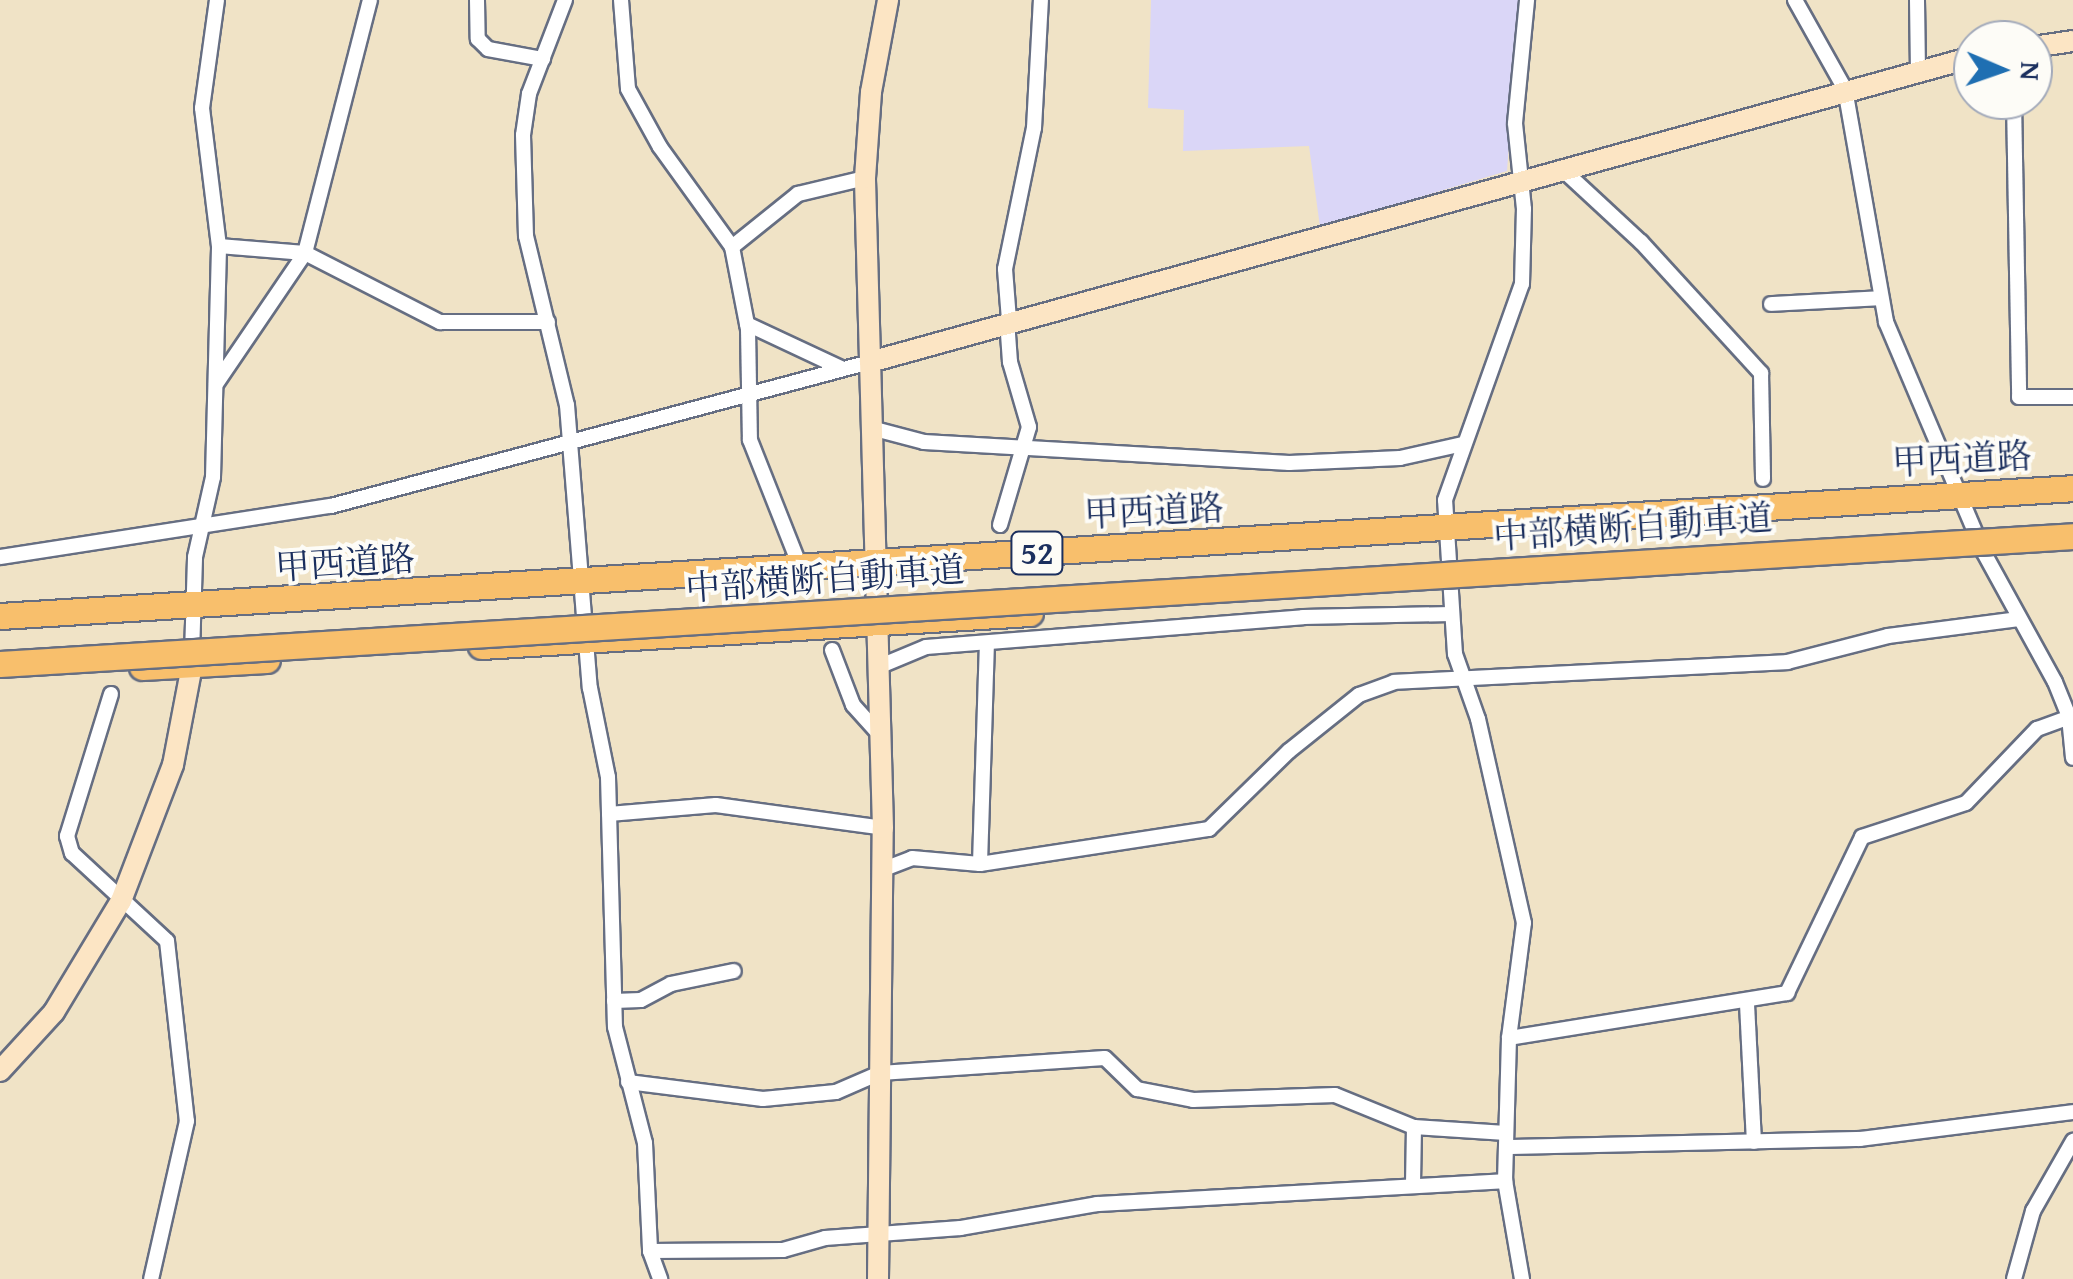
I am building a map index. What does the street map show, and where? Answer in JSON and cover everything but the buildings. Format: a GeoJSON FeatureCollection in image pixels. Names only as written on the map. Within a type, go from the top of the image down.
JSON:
{"type":"FeatureCollection","features":[{"type":"Feature","properties":{"kind":"highway","name":"甲西道路"},"geometry":{"type":"LineString","coordinates":[[0,616],[194,608],[581,579],[2073,488]]}},
{"type":"Feature","properties":{"kind":"highway","name":"中部横断自動車道"},"geometry":{"type":"LineString","coordinates":[[0,653],[2073,526]]}},
{"type":"Feature","properties":{"kind":"highway","name":"中部横断自動車道"},"geometry":{"type":"LineString","coordinates":[[0,664],[2073,536]]}},
{"type":"Feature","properties":{"kind":"highway","name":"52"},"geometry":{"type":"LineString","coordinates":[[0,673],[876,624],[1450,582],[2073,547]]}},
{"type":"Feature","properties":{"kind":"street"},"geometry":{"type":"LineString","coordinates":[[0,1071],[54,1012],[121,901],[174,765],[192,665],[200,530],[213,477],[219,246],[202,108],[217,0]]}},
{"type":"Feature","properties":{"kind":"street"},"geometry":{"type":"LineString","coordinates":[[216,384],[305,253],[370,0]]}},
{"type":"Feature","properties":{"kind":"street"},"geometry":{"type":"LineString","coordinates":[[478,0],[478,39],[488,49],[543,59]]}},
{"type":"Feature","properties":{"kind":"street"},"geometry":{"type":"LineString","coordinates":[[565,0],[529,94],[522,179],[526,236],[548,322],[571,442],[587,641],[609,814],[614,1001],[628,1082],[645,1143],[650,1251],[660,1279]]}},
{"type":"Feature","properties":{"kind":"street"},"geometry":{"type":"LineString","coordinates":[[621,0],[628,89],[660,147],[732,247],[747,324],[750,440],[800,566]]}},
{"type":"Feature","properties":{"kind":"street"},"geometry":{"type":"LineString","coordinates":[[878,1279],[884,828],[865,178],[871,92],[888,0]]}},
{"type":"Feature","properties":{"kind":"street"},"geometry":{"type":"LineString","coordinates":[[1000,525],[1028,446],[1026,405],[1010,362],[1005,268],[1034,128],[1041,0]]}},
{"type":"Feature","properties":{"kind":"street"},"geometry":{"type":"LineString","coordinates":[[1522,1279],[1505,1180],[1509,1038],[1524,923],[1463,678],[1452,614],[1445,500],[1522,284],[1523,178],[1515,123],[1527,0]]}},
{"type":"Feature","properties":{"kind":"street"},"geometry":{"type":"LineString","coordinates":[[1795,0],[1845,89],[1881,298],[1983,551],[2071,716],[2073,758]]}},
{"type":"Feature","properties":{"kind":"street"},"geometry":{"type":"LineString","coordinates":[[1917,0],[1918,69]]}},
{"type":"Feature","properties":{"kind":"street"},"geometry":{"type":"LineString","coordinates":[[0,557],[200,530],[331,506],[870,362],[1008,320],[1953,61]]}},
{"type":"Feature","properties":{"kind":"street"},"geometry":{"type":"LineString","coordinates":[[2014,120],[2019,397],[2073,397]]}},
{"type":"Feature","properties":{"kind":"street"},"geometry":{"type":"LineString","coordinates":[[1560,168],[1641,242],[1760,373],[1763,479]]}},
{"type":"Feature","properties":{"kind":"street"},"geometry":{"type":"LineString","coordinates":[[732,247],[798,194],[865,178]]}},
{"type":"Feature","properties":{"kind":"street"},"geometry":{"type":"LineString","coordinates":[[219,246],[305,253],[440,322],[548,322]]}},
{"type":"Feature","properties":{"kind":"street"},"geometry":{"type":"LineString","coordinates":[[1771,304],[1881,298]]}},
{"type":"Feature","properties":{"kind":"street"},"geometry":{"type":"LineString","coordinates":[[747,324],[843,369]]}},
{"type":"Feature","properties":{"kind":"street"},"geometry":{"type":"LineString","coordinates":[[871,428],[924,442],[1289,463],[1400,458],[1463,444]]}},
{"type":"Feature","properties":{"kind":"street"},"geometry":{"type":"LineString","coordinates":[[878,667],[926,647],[1303,617],[1452,614]]}},
{"type":"Feature","properties":{"kind":"street"},"geometry":{"type":"LineString","coordinates":[[884,868],[912,858],[980,864],[1209,829],[1289,751],[1360,695],[1394,682],[1787,662],[1888,636],[2019,619]]}},
{"type":"Feature","properties":{"kind":"street"},"geometry":{"type":"LineString","coordinates":[[980,864],[987,642]]}},
{"type":"Feature","properties":{"kind":"street"},"geometry":{"type":"LineString","coordinates":[[832,650],[853,704],[880,735]]}},
{"type":"Feature","properties":{"kind":"street"},"geometry":{"type":"LineString","coordinates":[[111,694],[67,836],[72,853],[168,941],[187,1121],[150,1279]]}},
{"type":"Feature","properties":{"kind":"street"},"geometry":{"type":"LineString","coordinates":[[1509,1038],[1747,1004],[1788,993],[1862,836],[1966,803],[2038,729],[2071,716]]}},
{"type":"Feature","properties":{"kind":"street"},"geometry":{"type":"LineString","coordinates":[[609,814],[716,805],[884,828]]}},
{"type":"Feature","properties":{"kind":"street"},"geometry":{"type":"LineString","coordinates":[[614,1001],[641,1000],[670,984],[734,971]]}},
{"type":"Feature","properties":{"kind":"street"},"geometry":{"type":"LineString","coordinates":[[1747,1004],[1754,1142]]}},
{"type":"Feature","properties":{"kind":"street"},"geometry":{"type":"LineString","coordinates":[[628,1082],[762,1099],[836,1092],[880,1073],[1105,1058],[1137,1090],[1194,1100],[1335,1095],[1414,1127],[1506,1140],[1860,1139],[2073,1112]]}},
{"type":"Feature","properties":{"kind":"street"},"geometry":{"type":"LineString","coordinates":[[1413,1184],[1414,1127]]}},
{"type":"Feature","properties":{"kind":"street"},"geometry":{"type":"LineString","coordinates":[[2014,1279],[2033,1211],[2073,1141]]}},
{"type":"Feature","properties":{"kind":"street"},"geometry":{"type":"LineString","coordinates":[[650,1251],[783,1250],[877,1231],[960,1228],[1097,1204],[1505,1180]]}},
{"type":"Feature","properties":{"kind":"shaded area"},"geometry":{"type":"Polygon","coordinates":[[[1151,0],[1520,0],[1507,171],[1320,227],[1309,146],[1183,151],[1184,110],[1148,108],[1151,0]]]}}]}
